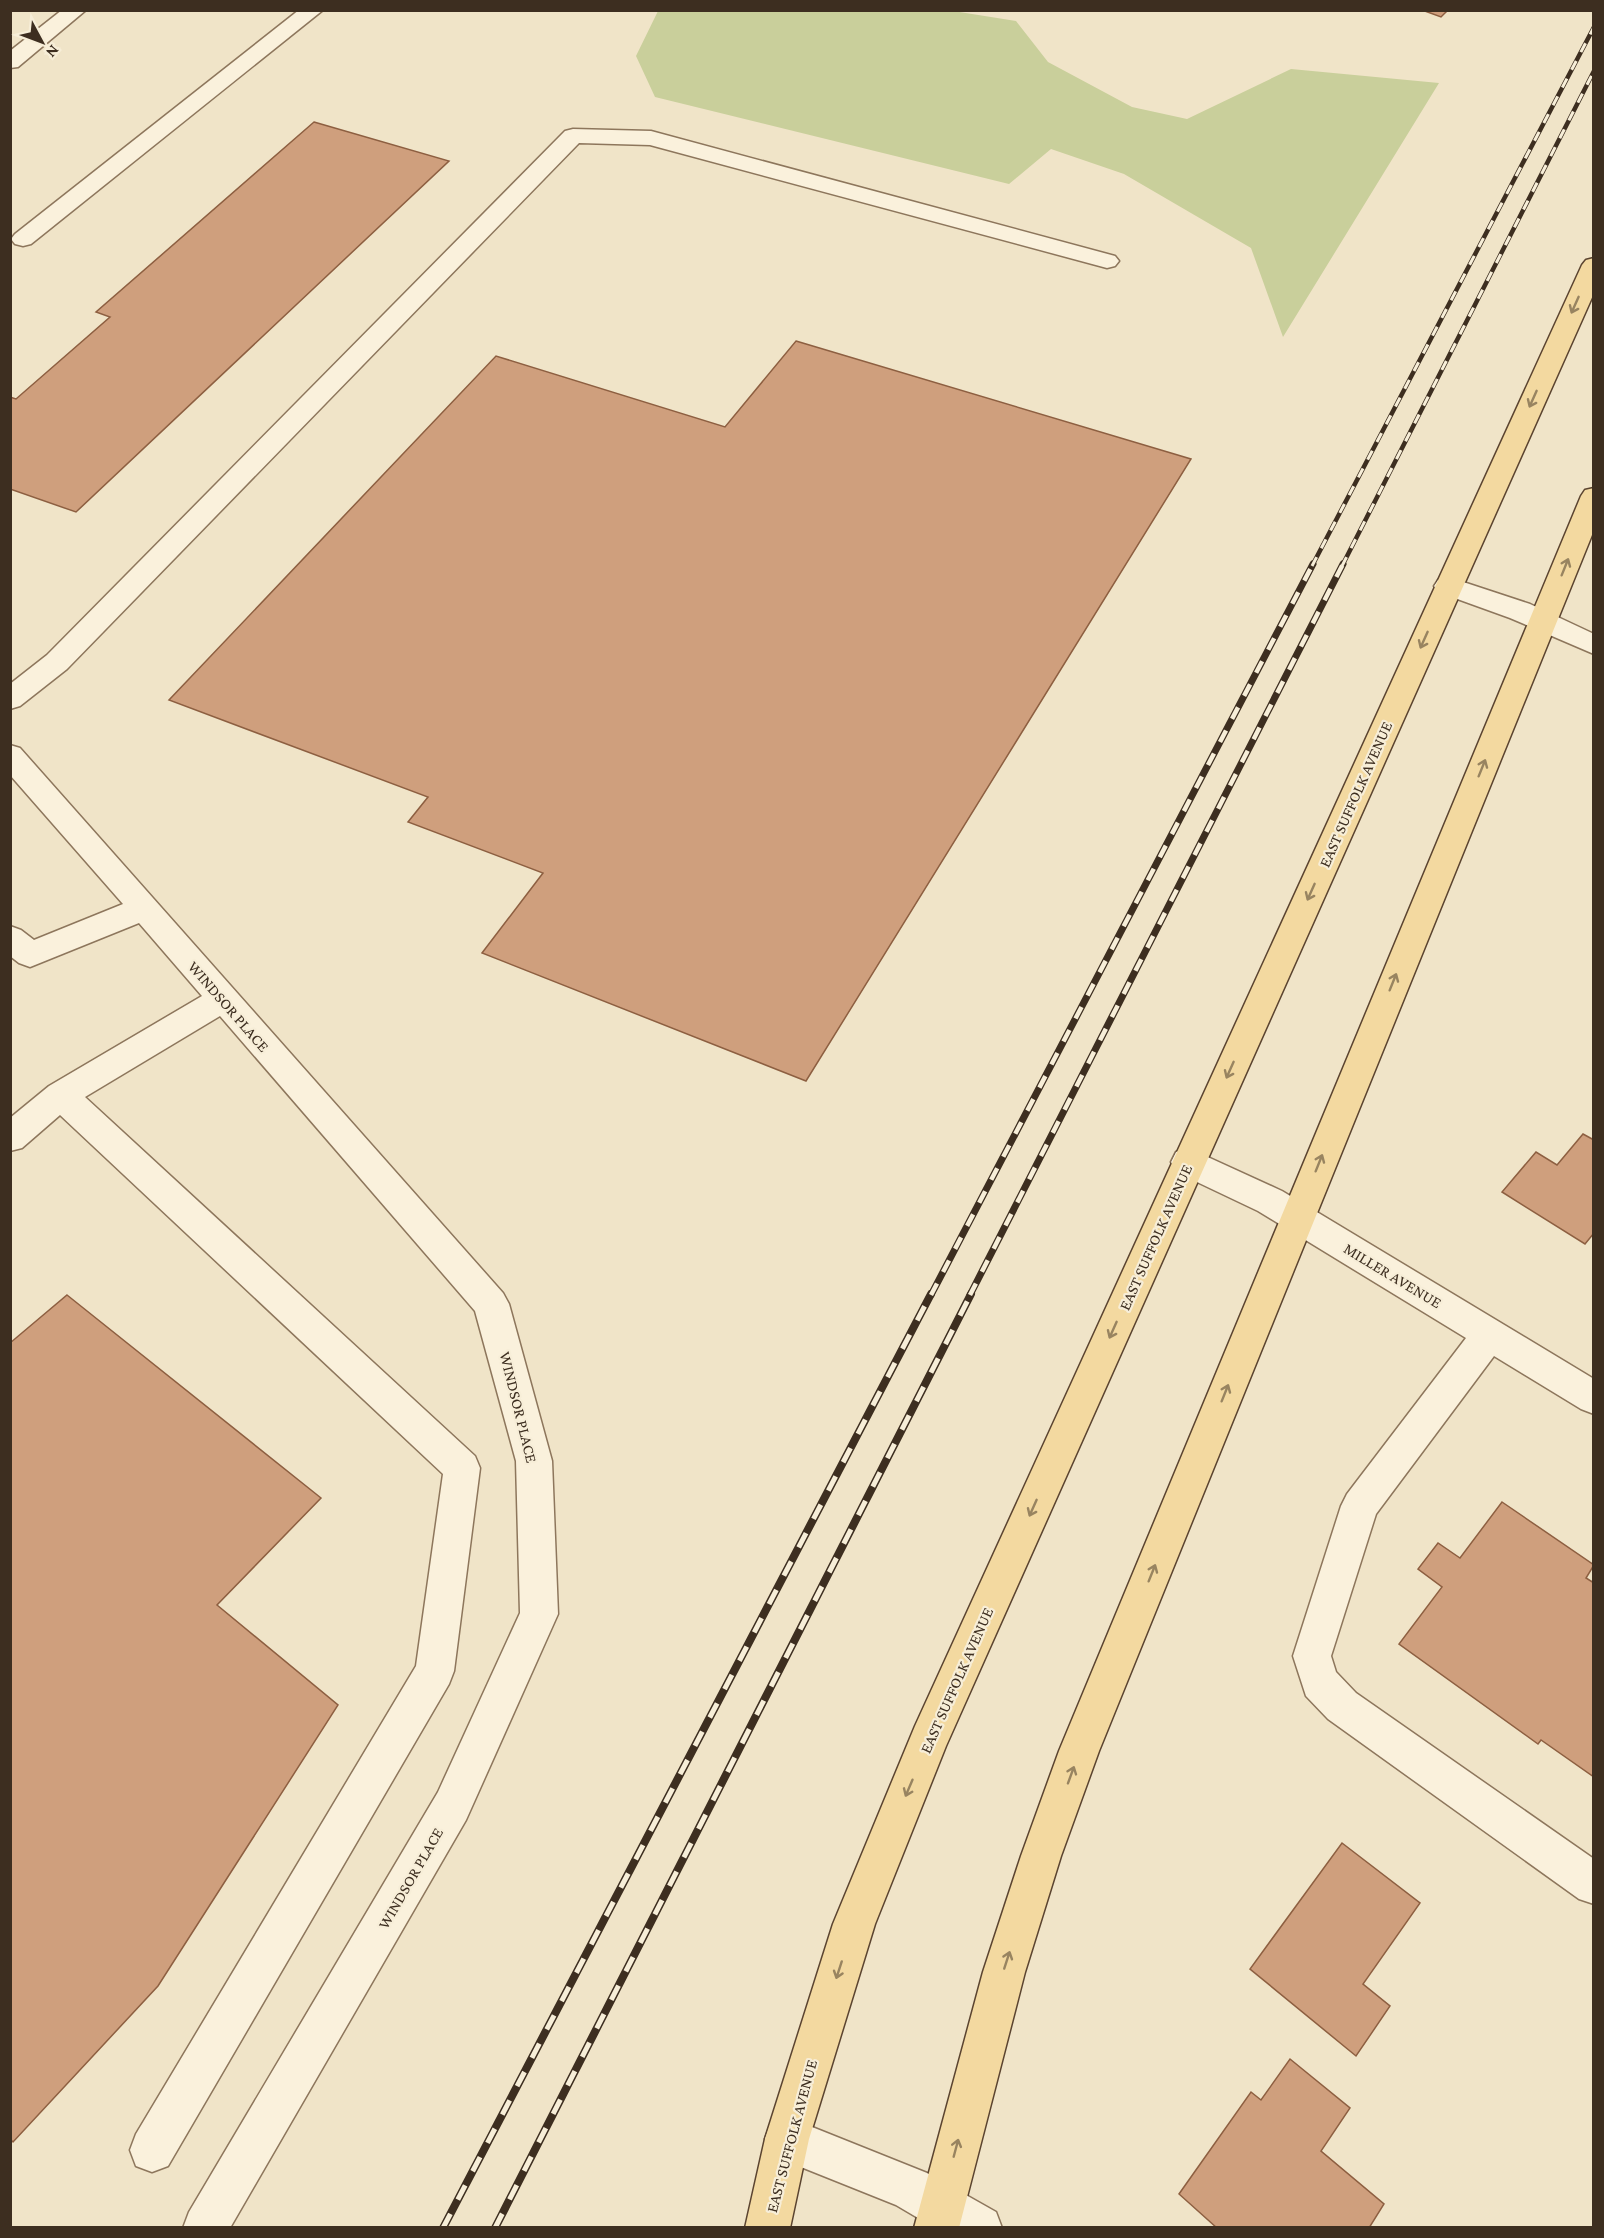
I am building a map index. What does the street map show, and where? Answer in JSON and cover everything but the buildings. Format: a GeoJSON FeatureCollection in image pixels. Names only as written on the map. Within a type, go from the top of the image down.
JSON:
{"type":"FeatureCollection","features":[{"type":"Feature","properties":{"kind":"main road","name":"EAST SUFFOLK AVENUE"},"geometry":{"type":"LineString","coordinates":[[767,2228],[787,2139],[854,1924],[893,1826],[934,1729],[1188,1162],[1593,265]]}},
{"type":"Feature","properties":{"kind":"main road"},"geometry":{"type":"LineString","coordinates":[[939,2216],[1004,1972],[1041,1856],[1079,1752],[1593,496]]}},
{"type":"Feature","properties":{"kind":"street"},"geometry":{"type":"LineString","coordinates":[[10,62],[76,10]]}},
{"type":"Feature","properties":{"kind":"street"},"geometry":{"type":"LineString","coordinates":[[23,239],[234,70],[313,10]]}},
{"type":"Feature","properties":{"kind":"street"},"geometry":{"type":"LineString","coordinates":[[10,699],[65,653],[573,136],[651,138],[1107,261]]}},
{"type":"Feature","properties":{"kind":"street"},"geometry":{"type":"LineString","coordinates":[[1448,586],[1498,602],[1593,645]]}},
{"type":"Feature","properties":{"kind":"street","name":"WINDSOR PLACE"},"geometry":{"type":"LineString","coordinates":[[10,755],[491,1304],[534,1461],[539,1614],[452,1806],[205,2228]]}},
{"type":"Feature","properties":{"kind":"street"},"geometry":{"type":"LineString","coordinates":[[10,938],[30,955],[144,908]]}},
{"type":"Feature","properties":{"kind":"street"},"geometry":{"type":"LineString","coordinates":[[10,1138],[61,1095],[223,999]]}},
{"type":"Feature","properties":{"kind":"street"},"geometry":{"type":"LineString","coordinates":[[61,1095],[462,1468],[435,1671],[152,2150]]}},
{"type":"Feature","properties":{"kind":"street","name":"MILLER AVENUE"},"geometry":{"type":"LineString","coordinates":[[1188,1162],[1241,1185],[1297,1217],[1593,1398]]}},
{"type":"Feature","properties":{"kind":"street"},"geometry":{"type":"LineString","coordinates":[[1490,1334],[1360,1506],[1311,1656],[1320,1683],[1342,1706],[1593,1884]]}},
{"type":"Feature","properties":{"kind":"street"},"geometry":{"type":"LineString","coordinates":[[787,2139],[875,2173],[939,2216],[980,2228]]}},
{"type":"Feature","properties":{"kind":"green space"},"geometry":{"type":"Polygon","coordinates":[[[947,10],[1016,21],[1048,62],[1132,107],[1187,119],[1291,69],[1439,83],[1283,337],[1251,248],[1124,174],[1051,149],[1009,184],[655,97],[636,56],[658,11],[947,10]]]}},
{"type":"Feature","properties":{"kind":"railway"},"geometry":{"type":"LineString","coordinates":[[1312,566],[1594,27]]}},
{"type":"Feature","properties":{"kind":"railway"},"geometry":{"type":"LineString","coordinates":[[1342,566],[1594,71]]}},
{"type":"Feature","properties":{"kind":"railway"},"geometry":{"type":"LineString","coordinates":[[931,1295],[1313,564]]}},
{"type":"Feature","properties":{"kind":"railway"},"geometry":{"type":"LineString","coordinates":[[970,1295],[1343,564]]}},
{"type":"Feature","properties":{"kind":"railway"},"geometry":{"type":"LineString","coordinates":[[443,2228],[931,1294]]}},
{"type":"Feature","properties":{"kind":"railway"},"geometry":{"type":"LineString","coordinates":[[495,2228],[971,1294]]}}]}
